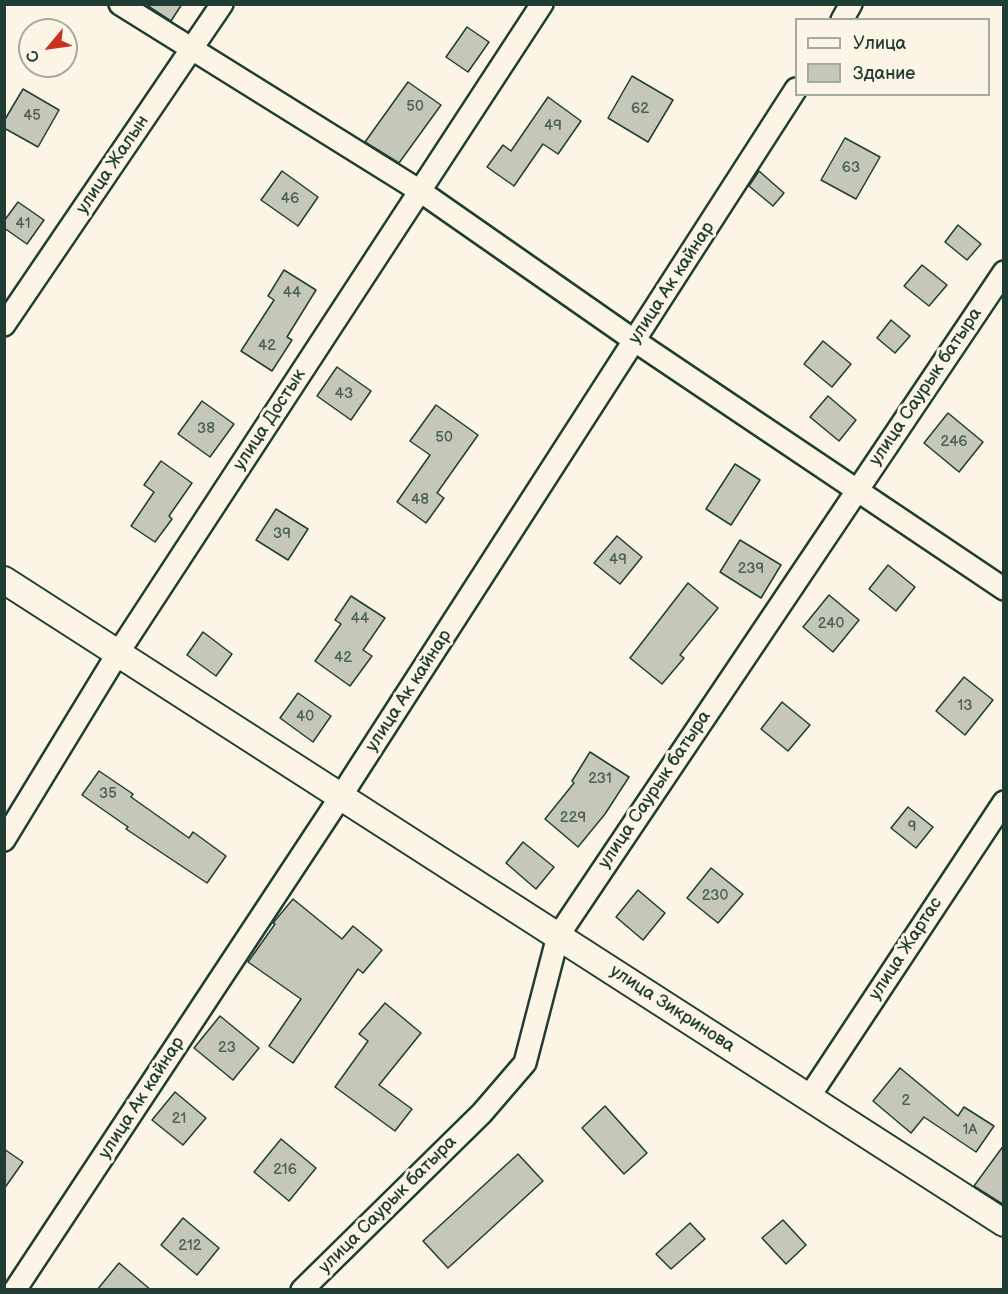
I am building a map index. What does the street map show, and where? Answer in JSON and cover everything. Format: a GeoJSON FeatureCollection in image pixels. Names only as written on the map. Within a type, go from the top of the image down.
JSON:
{"type":"FeatureCollection","features":[{"type":"Feature","properties":{"kind":"street"},"geometry":{"type":"LineString","coordinates":[[120,4],[420,191],[635,341],[1004,589]]}},
{"type":"Feature","properties":{"kind":"street","name":"улица Жалын"},"geometry":{"type":"LineString","coordinates":[[4,325],[222,4]]}},
{"type":"Feature","properties":{"kind":"street","name":"улица Достык"},"geometry":{"type":"LineString","coordinates":[[4,840],[118,653],[542,4]]}},
{"type":"Feature","properties":{"kind":"street"},"geometry":{"type":"LineString","coordinates":[[843,18],[851,4]]}},
{"type":"Feature","properties":{"kind":"street","name":"улица Ак кайнар"},"geometry":{"type":"LineString","coordinates":[[14,1290],[341,796],[795,91]]}},
{"type":"Feature","properties":{"kind":"street","name":"улица Саурык батыра"},"geometry":{"type":"LineString","coordinates":[[302,1290],[482,1113],[525,1063],[558,936],[1004,272]]}},
{"type":"Feature","properties":{"kind":"street","name":"улица Зикринова"},"geometry":{"type":"LineString","coordinates":[[4,580],[1004,1223]]}},
{"type":"Feature","properties":{"kind":"street","name":"улица Жартас"},"geometry":{"type":"LineString","coordinates":[[809,1096],[1004,802]]}},
{"type":"Feature","properties":{"kind":"street"},"geometry":{"type":"LineString","coordinates":[[4,1284],[14,1290]]}},
{"type":"Feature","properties":{"kind":"building"},"geometry":{"type":"Polygon","coordinates":[[[145,4],[182,4],[171,21],[145,4]]]}},
{"type":"Feature","properties":{"kind":"building"},"geometry":{"type":"Polygon","coordinates":[[[467,27],[489,42],[468,72],[446,57],[467,27]]]}},
{"type":"Feature","properties":{"kind":"building"},"geometry":{"type":"Polygon","coordinates":[[[632,76],[673,100],[648,142],[608,118],[632,76]]]}},
{"type":"Feature","properties":{"kind":"building"},"geometry":{"type":"Polygon","coordinates":[[[408,82],[441,105],[399,163],[365,142],[408,82]]]}},
{"type":"Feature","properties":{"kind":"building"},"geometry":{"type":"Polygon","coordinates":[[[23,89],[59,110],[38,147],[4,128],[4,121],[23,89]]]}},
{"type":"Feature","properties":{"kind":"building"},"geometry":{"type":"Polygon","coordinates":[[[548,97],[581,121],[558,154],[543,144],[514,186],[487,167],[503,145],[511,151],[548,97]]]}},
{"type":"Feature","properties":{"kind":"building"},"geometry":{"type":"Polygon","coordinates":[[[845,138],[880,157],[856,199],[821,180],[845,138]]]}},
{"type":"Feature","properties":{"kind":"building"},"geometry":{"type":"Polygon","coordinates":[[[282,171],[318,197],[298,226],[261,200],[282,171]]]}},
{"type":"Feature","properties":{"kind":"building"},"geometry":{"type":"Polygon","coordinates":[[[759,171],[784,193],[773,206],[749,186],[759,171]]]}},
{"type":"Feature","properties":{"kind":"building"},"geometry":{"type":"Polygon","coordinates":[[[18,202],[44,220],[27,244],[4,228],[4,221],[18,202]]]}},
{"type":"Feature","properties":{"kind":"building"},"geometry":{"type":"Polygon","coordinates":[[[958,225],[981,244],[967,260],[945,242],[958,225]]]}},
{"type":"Feature","properties":{"kind":"building"},"geometry":{"type":"Polygon","coordinates":[[[922,265],[947,285],[929,306],[904,286],[922,265]]]}},
{"type":"Feature","properties":{"kind":"building"},"geometry":{"type":"Polygon","coordinates":[[[284,270],[316,290],[287,337],[292,340],[272,371],[241,351],[274,300],[268,296],[284,270]]]}},
{"type":"Feature","properties":{"kind":"building"},"geometry":{"type":"Polygon","coordinates":[[[891,320],[910,336],[895,353],[877,338],[891,320]]]}},
{"type":"Feature","properties":{"kind":"building"},"geometry":{"type":"Polygon","coordinates":[[[823,341],[851,364],[832,387],[804,364],[823,341]]]}},
{"type":"Feature","properties":{"kind":"building"},"geometry":{"type":"Polygon","coordinates":[[[337,367],[371,391],[351,420],[317,396],[337,367]]]}},
{"type":"Feature","properties":{"kind":"building"},"geometry":{"type":"Polygon","coordinates":[[[828,396],[856,420],[839,441],[810,417],[828,396]]]}},
{"type":"Feature","properties":{"kind":"building"},"geometry":{"type":"Polygon","coordinates":[[[202,401],[234,424],[210,457],[178,434],[202,401]]]}},
{"type":"Feature","properties":{"kind":"building"},"geometry":{"type":"Polygon","coordinates":[[[436,405],[478,435],[437,493],[444,498],[426,523],[397,502],[430,455],[410,441],[436,405]]]}},
{"type":"Feature","properties":{"kind":"building"},"geometry":{"type":"Polygon","coordinates":[[[948,413],[983,442],[959,472],[924,443],[948,413]]]}},
{"type":"Feature","properties":{"kind":"building"},"geometry":{"type":"Polygon","coordinates":[[[161,461],[192,483],[169,516],[172,519],[155,542],[131,526],[154,492],[144,485],[161,461]]]}},
{"type":"Feature","properties":{"kind":"building"},"geometry":{"type":"Polygon","coordinates":[[[735,464],[760,480],[731,525],[706,509],[735,464]]]}},
{"type":"Feature","properties":{"kind":"building"},"geometry":{"type":"Polygon","coordinates":[[[276,509],[308,529],[288,560],[256,540],[276,509]]]}},
{"type":"Feature","properties":{"kind":"building"},"geometry":{"type":"Polygon","coordinates":[[[617,536],[642,557],[620,584],[594,563],[617,536]]]}},
{"type":"Feature","properties":{"kind":"building"},"geometry":{"type":"Polygon","coordinates":[[[740,540],[781,565],[761,598],[720,572],[740,540]]]}},
{"type":"Feature","properties":{"kind":"building"},"geometry":{"type":"Polygon","coordinates":[[[888,565],[915,587],[896,611],[869,589],[888,565]]]}},
{"type":"Feature","properties":{"kind":"building"},"geometry":{"type":"Polygon","coordinates":[[[688,583],[718,608],[680,655],[684,658],[662,684],[630,658],[688,583]]]}},
{"type":"Feature","properties":{"kind":"building"},"geometry":{"type":"Polygon","coordinates":[[[829,595],[859,620],[833,652],[803,627],[829,595]]]}},
{"type":"Feature","properties":{"kind":"building"},"geometry":{"type":"Polygon","coordinates":[[[351,596],[385,618],[363,650],[372,656],[350,686],[315,661],[341,624],[335,620],[351,596]]]}},
{"type":"Feature","properties":{"kind":"building"},"geometry":{"type":"Polygon","coordinates":[[[203,632],[232,654],[216,676],[187,655],[203,632]]]}},
{"type":"Feature","properties":{"kind":"building"},"geometry":{"type":"Polygon","coordinates":[[[964,677],[993,700],[965,735],[936,711],[964,677]]]}},
{"type":"Feature","properties":{"kind":"building"},"geometry":{"type":"Polygon","coordinates":[[[298,693],[331,716],[313,742],[280,718],[298,693]]]}},
{"type":"Feature","properties":{"kind":"building"},"geometry":{"type":"Polygon","coordinates":[[[782,702],[810,725],[788,751],[761,729],[782,702]]]}},
{"type":"Feature","properties":{"kind":"building"},"geometry":{"type":"Polygon","coordinates":[[[590,752],[629,777],[605,814],[578,847],[545,819],[574,783],[572,781],[590,752]]]}},
{"type":"Feature","properties":{"kind":"building"},"geometry":{"type":"Polygon","coordinates":[[[99,771],[133,794],[131,797],[189,838],[193,832],[226,856],[207,883],[126,829],[128,827],[82,795],[99,771]]]}},
{"type":"Feature","properties":{"kind":"building"},"geometry":{"type":"Polygon","coordinates":[[[908,807],[933,827],[916,848],[891,828],[908,807]]]}},
{"type":"Feature","properties":{"kind":"building"},"geometry":{"type":"Polygon","coordinates":[[[523,842],[554,867],[536,889],[506,863],[523,842]]]}},
{"type":"Feature","properties":{"kind":"building"},"geometry":{"type":"Polygon","coordinates":[[[711,868],[743,894],[718,923],[687,898],[711,868]]]}},
{"type":"Feature","properties":{"kind":"building"},"geometry":{"type":"Polygon","coordinates":[[[638,890],[665,913],[643,940],[616,917],[638,890]]]}},
{"type":"Feature","properties":{"kind":"building"},"geometry":{"type":"Polygon","coordinates":[[[293,899],[342,939],[353,926],[382,950],[363,973],[358,969],[293,1063],[269,1046],[301,999],[248,962],[275,924],[273,923],[293,899]]]}},
{"type":"Feature","properties":{"kind":"building"},"geometry":{"type":"Polygon","coordinates":[[[385,1003],[421,1033],[379,1085],[412,1109],[395,1131],[335,1087],[368,1041],[359,1034],[385,1003]]]}},
{"type":"Feature","properties":{"kind":"building"},"geometry":{"type":"Polygon","coordinates":[[[220,1016],[259,1048],[233,1080],[194,1048],[220,1016]]]}},
{"type":"Feature","properties":{"kind":"building"},"geometry":{"type":"Polygon","coordinates":[[[900,1068],[958,1116],[964,1107],[994,1126],[976,1152],[924,1117],[911,1133],[873,1101],[900,1068]]]}},
{"type":"Feature","properties":{"kind":"building"},"geometry":{"type":"Polygon","coordinates":[[[175,1092],[206,1118],[183,1145],[152,1120],[175,1092]]]}},
{"type":"Feature","properties":{"kind":"building"},"geometry":{"type":"Polygon","coordinates":[[[605,1106],[647,1153],[624,1174],[582,1128],[605,1106]]]}},
{"type":"Feature","properties":{"kind":"building"},"geometry":{"type":"Polygon","coordinates":[[[281,1139],[316,1168],[289,1201],[254,1172],[281,1139]]]}},
{"type":"Feature","properties":{"kind":"building"},"geometry":{"type":"Polygon","coordinates":[[[1004,1145],[1004,1205],[974,1186],[1004,1145]]]}},
{"type":"Feature","properties":{"kind":"building"},"geometry":{"type":"Polygon","coordinates":[[[4,1149],[23,1162],[4,1189],[4,1149]]]}},
{"type":"Feature","properties":{"kind":"building"},"geometry":{"type":"Polygon","coordinates":[[[518,1154],[543,1181],[448,1268],[423,1241],[518,1154]]]}},
{"type":"Feature","properties":{"kind":"building"},"geometry":{"type":"Polygon","coordinates":[[[183,1218],[219,1248],[197,1275],[161,1245],[183,1218]]]}},
{"type":"Feature","properties":{"kind":"building"},"geometry":{"type":"Polygon","coordinates":[[[783,1220],[806,1245],[786,1264],[762,1238],[783,1220]]]}},
{"type":"Feature","properties":{"kind":"building"},"geometry":{"type":"Polygon","coordinates":[[[690,1223],[705,1239],[671,1269],[656,1254],[690,1223]]]}},
{"type":"Feature","properties":{"kind":"building"},"geometry":{"type":"Polygon","coordinates":[[[119,1263],[151,1290],[97,1290],[119,1263]]]}}]}
